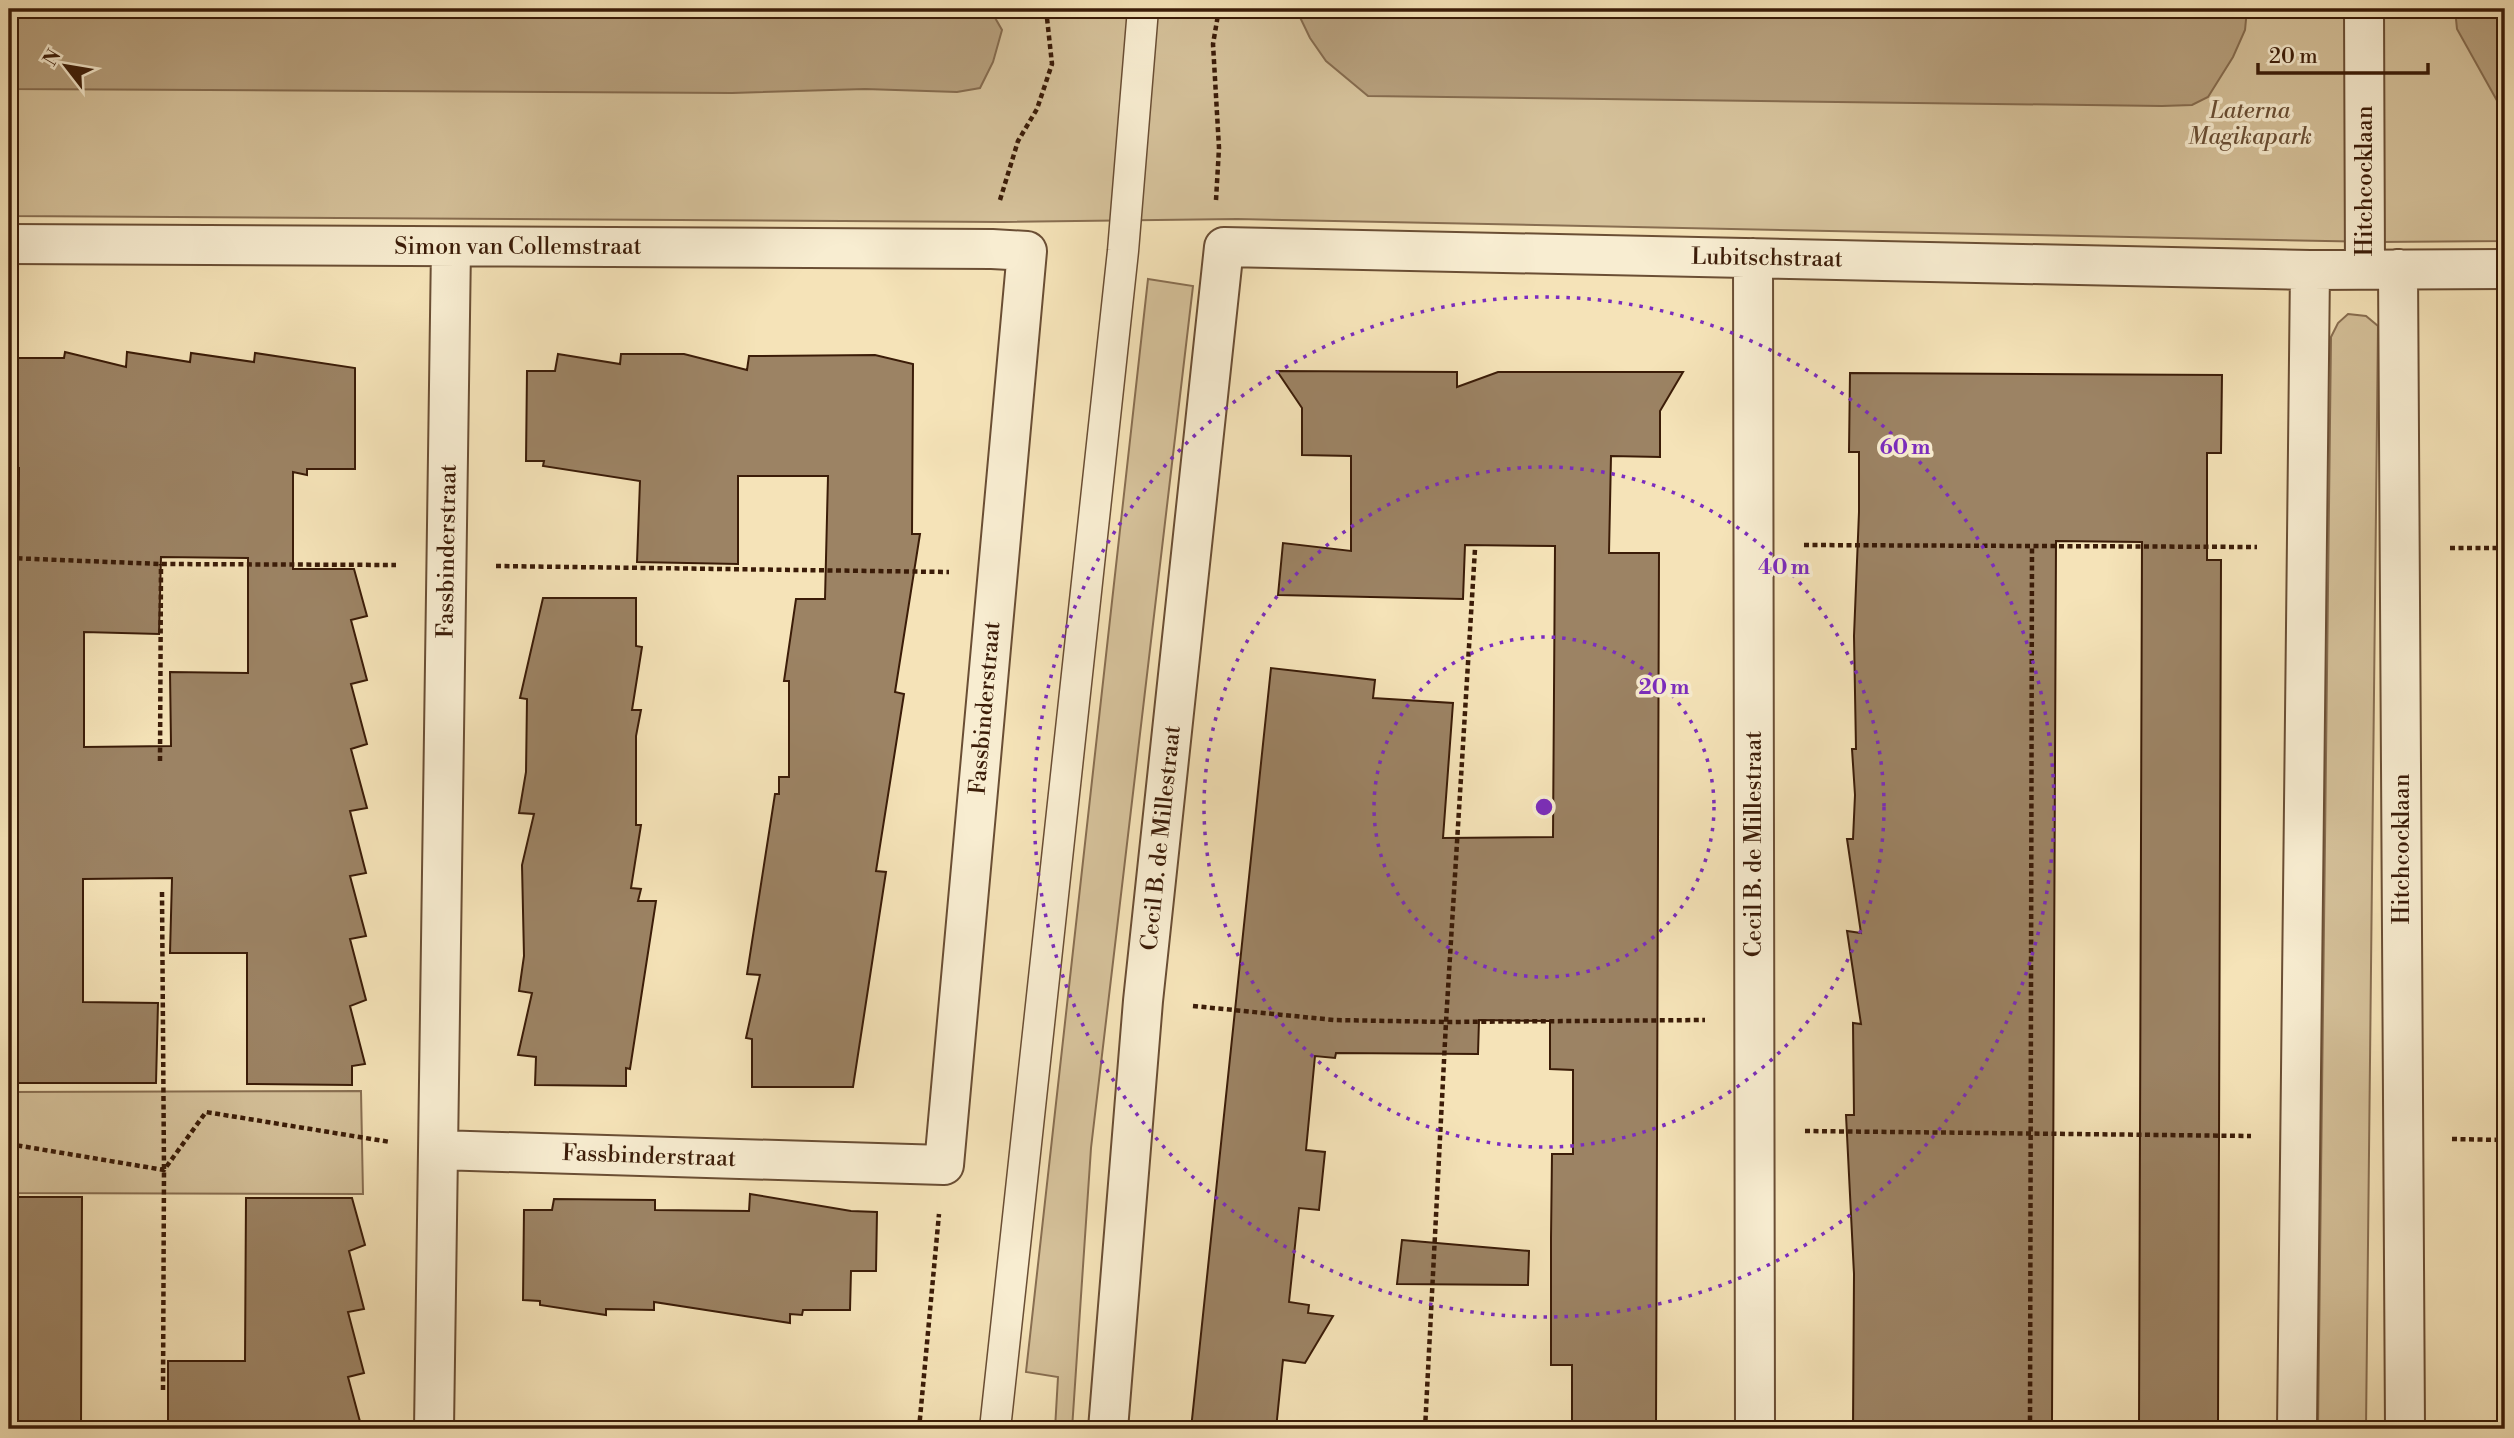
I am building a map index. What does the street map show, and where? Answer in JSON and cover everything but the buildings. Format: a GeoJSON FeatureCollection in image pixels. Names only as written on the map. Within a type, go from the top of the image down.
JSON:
{"type":"FeatureCollection","features":[{"type":"Feature","properties":{"kind":"street","name":"Hitchcocklaan"},"geometry":{"type":"LineString","coordinates":[[2364,9],[2382,269],[2403,1139],[2405,1429]]}},
{"type":"Feature","properties":{"kind":"street","name":"Simon van Collemstraat"},"geometry":{"type":"LineString","coordinates":[[9,244],[1009,250]]}},
{"type":"Feature","properties":{"kind":"street","name":"Fassbinderstraat"},"geometry":{"type":"LineString","coordinates":[[434,1429],[451,247]]}},
{"type":"Feature","properties":{"kind":"street","name":"Lubitschstraat"},"geometry":{"type":"LineString","coordinates":[[1224,247],[2310,270],[2382,269]]}},
{"type":"Feature","properties":{"kind":"street","name":"Cecil B. de Millestraat"},"geometry":{"type":"LineString","coordinates":[[1108,1429],[1143,1001],[1224,247]]}},
{"type":"Feature","properties":{"kind":"street","name":"Fassbinderstraat"},"geometry":{"type":"LineString","coordinates":[[438,1150],[944,1165],[998,573],[1009,250]]}},
{"type":"Feature","properties":{"kind":"street","name":"Cecil B. de Millestraat"},"geometry":{"type":"LineString","coordinates":[[1753,258],[1755,1429]]}},
{"type":"Feature","properties":{"kind":"street"},"geometry":{"type":"LineString","coordinates":[[2382,269],[2505,268]]}},
{"type":"Feature","properties":{"kind":"street"},"geometry":{"type":"LineString","coordinates":[[2297,1429],[2310,270]]}},
{"type":"Feature","properties":{"kind":"lane"},"geometry":{"type":"LineString","coordinates":[[995,1429],[1121,265],[1143,9]]}},
{"type":"Feature","properties":{"kind":"path"},"geometry":{"type":"LineString","coordinates":[[1009,250],[998,205],[1018,141],[1037,110],[1052,64],[1046,9]]}},
{"type":"Feature","properties":{"kind":"path"},"geometry":{"type":"LineString","coordinates":[[1219,9],[1213,44],[1219,148],[1215,196],[1224,247]]}},
{"type":"Feature","properties":{"kind":"path"},"geometry":{"type":"LineString","coordinates":[[1754,545],[2306,547]]}},
{"type":"Feature","properties":{"kind":"path"},"geometry":{"type":"LineString","coordinates":[[2030,1429],[2032,546]]}},
{"type":"Feature","properties":{"kind":"path"},"geometry":{"type":"LineString","coordinates":[[1425,1429],[1446,1022],[1475,549]]}},
{"type":"Feature","properties":{"kind":"path"},"geometry":{"type":"LineString","coordinates":[[9,558],[161,564],[998,573]]}},
{"type":"Feature","properties":{"kind":"path"},"geometry":{"type":"LineString","coordinates":[[160,761],[161,564]]}},
{"type":"Feature","properties":{"kind":"path"},"geometry":{"type":"LineString","coordinates":[[162,892],[163,1393]]}},
{"type":"Feature","properties":{"kind":"path"},"geometry":{"type":"LineString","coordinates":[[1143,1001],[1334,1020],[1754,1020]]}},
{"type":"Feature","properties":{"kind":"path"},"geometry":{"type":"LineString","coordinates":[[164,1170],[206,1112],[438,1150]]}},
{"type":"Feature","properties":{"kind":"path"},"geometry":{"type":"LineString","coordinates":[[1755,1131],[2301,1137]]}},
{"type":"Feature","properties":{"kind":"path"},"geometry":{"type":"LineString","coordinates":[[2403,1139],[2505,1140]]}},
{"type":"Feature","properties":{"kind":"path"},"geometry":{"type":"LineString","coordinates":[[9,1144],[164,1170]]}},
{"type":"Feature","properties":{"kind":"path"},"geometry":{"type":"LineString","coordinates":[[919,1429],[944,1165]]}},
{"type":"Feature","properties":{"kind":"green space","name":"Laterna Magikapark"},"geometry":{"type":"Polygon","coordinates":[[[9,9],[2505,9],[2505,241],[2378,242],[1237,219],[1003,222],[9,216],[9,9]]]}},
{"type":"Feature","properties":{"kind":"green space"},"geometry":{"type":"Polygon","coordinates":[[[1148,279],[1193,286],[1091,1148],[1072,1429],[1055,1429],[1058,1377],[1026,1372],[1148,279]]]}},
{"type":"Feature","properties":{"kind":"green space"},"geometry":{"type":"Polygon","coordinates":[[[2348,314],[2366,316],[2378,326],[2366,1429],[2318,1429],[2331,337],[2338,323],[2348,314]]]}},
{"type":"Feature","properties":{"kind":"green space"},"geometry":{"type":"Polygon","coordinates":[[[361,1091],[363,1194],[9,1193],[9,1092],[361,1091]]]}},
{"type":"Feature","properties":{"kind":"shaded area"},"geometry":{"type":"Polygon","coordinates":[[[9,9],[990,9],[1002,30],[993,62],[980,88],[957,92],[865,89],[732,93],[9,89],[9,9]]]}},
{"type":"Feature","properties":{"kind":"shaded area"},"geometry":{"type":"Polygon","coordinates":[[[1296,9],[2247,9],[2245,30],[2233,57],[2208,97],[2192,105],[2162,106],[1368,96],[1326,61],[1310,38],[1296,9]]]}},
{"type":"Feature","properties":{"kind":"shaded area"},"geometry":{"type":"Polygon","coordinates":[[[2455,9],[2505,9],[2505,106],[2500,106],[2457,29],[2455,9]]]}}]}
